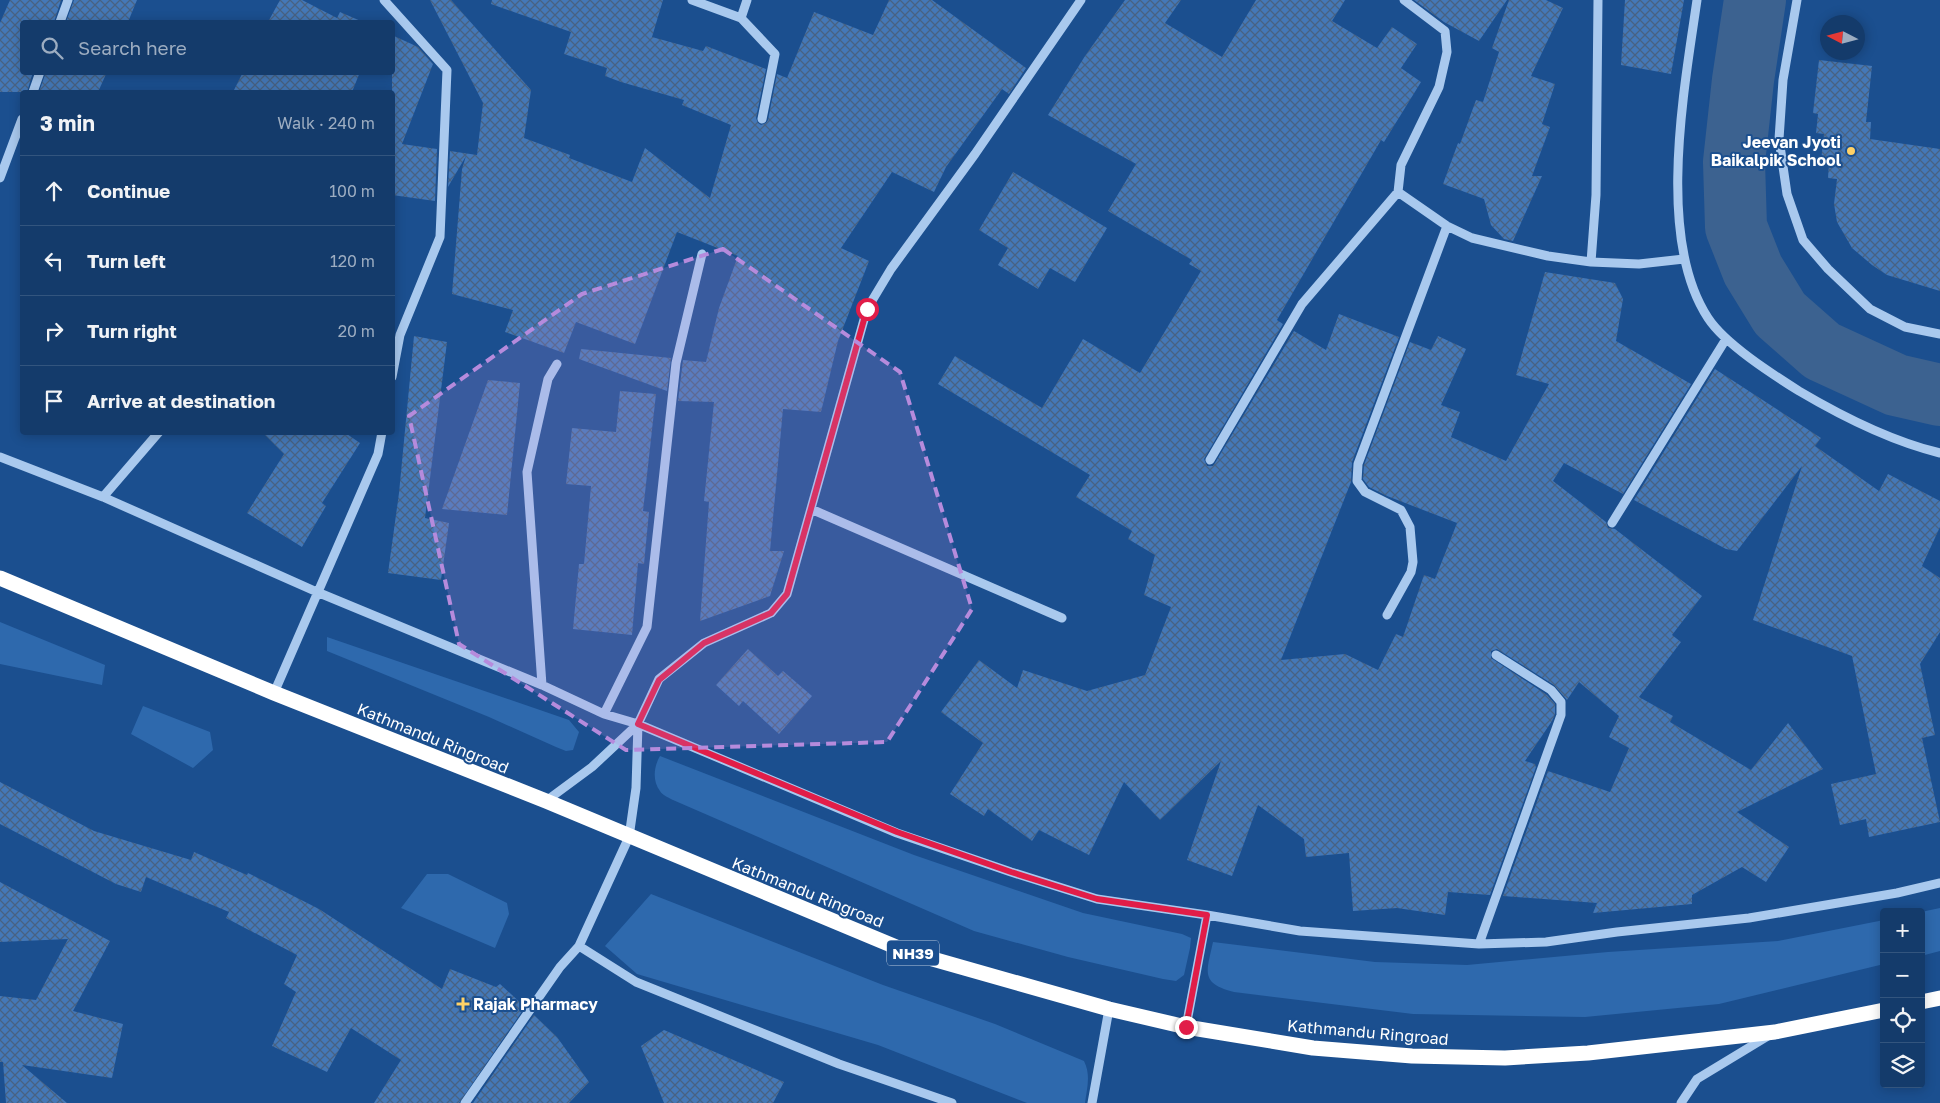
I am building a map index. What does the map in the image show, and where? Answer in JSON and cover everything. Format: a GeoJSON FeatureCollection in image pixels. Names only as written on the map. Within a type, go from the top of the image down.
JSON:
{"type":"FeatureCollection","features":[{"type":"Feature","properties":{"kind":"highway","name":"Kathmandu Ringroad"},"geometry":{"type":"LineString","coordinates":[[0,578],[274,693],[546,801],[908,952],[1109,1009],[1186,1027],[1313,1048],[1412,1056],[1504,1058],[1588,1053],[1775,1032],[1880,1011]]}},
{"type":"Feature","properties":{"kind":"highway"},"geometry":{"type":"LineString","coordinates":[[1925,1001],[1940,998]]}},
{"type":"Feature","properties":{"kind":"street"},"geometry":{"type":"LineString","coordinates":[[61,20],[68,0]]}},
{"type":"Feature","properties":{"kind":"street"},"geometry":{"type":"LineString","coordinates":[[384,0],[447,70],[440,237],[400,335],[395,361]]}},
{"type":"Feature","properties":{"kind":"street"},"geometry":{"type":"LineString","coordinates":[[692,0],[741,18],[775,54],[762,118]]}},
{"type":"Feature","properties":{"kind":"street"},"geometry":{"type":"LineString","coordinates":[[741,18],[747,0]]}},
{"type":"Feature","properties":{"kind":"street"},"geometry":{"type":"LineString","coordinates":[[546,801],[592,767],[638,724],[659,680],[704,643],[771,613],[787,594],[867,309],[891,269],[975,154],[1081,0]]}},
{"type":"Feature","properties":{"kind":"street"},"geometry":{"type":"LineString","coordinates":[[1210,460],[1302,304],[1398,192],[1401,166],[1439,87],[1446,52],[1445,31],[1404,0]]}},
{"type":"Feature","properties":{"kind":"street"},"geometry":{"type":"LineString","coordinates":[[1590,262],[1596,195],[1598,0]]}},
{"type":"Feature","properties":{"kind":"street"},"geometry":{"type":"LineString","coordinates":[[1697,0],[1684,88],[1678,211],[1684,259],[1693,292],[1709,319],[1726,339],[1787,383],[1830,409],[1873,430],[1940,453]]}},
{"type":"Feature","properties":{"kind":"street"},"geometry":{"type":"LineString","coordinates":[[1797,0],[1783,80],[1779,139],[1787,194],[1802,240],[1828,270],[1870,309],[1905,327],[1940,334]]}},
{"type":"Feature","properties":{"kind":"street"},"geometry":{"type":"LineString","coordinates":[[34,90],[39,75]]}},
{"type":"Feature","properties":{"kind":"street"},"geometry":{"type":"LineString","coordinates":[[0,178],[20,124]]}},
{"type":"Feature","properties":{"kind":"street"},"geometry":{"type":"LineString","coordinates":[[1398,192],[1447,226],[1472,238],[1548,256],[1590,262],[1639,264],[1684,259]]}},
{"type":"Feature","properties":{"kind":"street"},"geometry":{"type":"LineString","coordinates":[[1387,615],[1411,572],[1413,562],[1410,527],[1401,510],[1365,492],[1357,481],[1358,464],[1447,226]]}},
{"type":"Feature","properties":{"kind":"street"},"geometry":{"type":"LineString","coordinates":[[604,714],[647,627],[676,363],[702,254]]}},
{"type":"Feature","properties":{"kind":"street"},"geometry":{"type":"LineString","coordinates":[[1612,523],[1726,339]]}},
{"type":"Feature","properties":{"kind":"street"},"geometry":{"type":"LineString","coordinates":[[542,685],[527,472],[548,379],[557,364]]}},
{"type":"Feature","properties":{"kind":"street"},"geometry":{"type":"LineString","coordinates":[[104,497],[156,435]]}},
{"type":"Feature","properties":{"kind":"street"},"geometry":{"type":"LineString","coordinates":[[274,693],[378,454],[381,435]]}},
{"type":"Feature","properties":{"kind":"street"},"geometry":{"type":"LineString","coordinates":[[0,457],[104,497],[317,592],[542,685],[604,714],[638,724],[897,832],[1011,872],[1097,899],[1207,915],[1300,932],[1479,944],[1546,942],[1617,932],[1749,918],[1940,884]]}},
{"type":"Feature","properties":{"kind":"street"},"geometry":{"type":"LineString","coordinates":[[811,509],[1062,618]]}},
{"type":"Feature","properties":{"kind":"street"},"geometry":{"type":"LineString","coordinates":[[1479,944],[1561,715],[1560,702],[1551,690],[1496,656]]}},
{"type":"Feature","properties":{"kind":"street"},"geometry":{"type":"LineString","coordinates":[[465,1103],[560,967],[580,946],[629,837],[636,788],[638,724]]}},
{"type":"Feature","properties":{"kind":"street"},"geometry":{"type":"LineString","coordinates":[[1186,1027],[1207,915]]}},
{"type":"Feature","properties":{"kind":"street"},"geometry":{"type":"LineString","coordinates":[[580,946],[636,982],[839,1064],[952,1103]]}},
{"type":"Feature","properties":{"kind":"street"},"geometry":{"type":"LineString","coordinates":[[1092,1103],[1109,1009]]}},
{"type":"Feature","properties":{"kind":"street"},"geometry":{"type":"LineString","coordinates":[[1681,1103],[1697,1080],[1775,1032]]}},
{"type":"Feature","properties":{"kind":"highlighted area"},"geometry":{"type":"Polygon","coordinates":[[[723,249],[900,372],[972,609],[887,742],[626,750],[459,644],[409,416],[582,294],[723,249]]]}},
{"type":"Feature","properties":{"kind":"shaded area"},"geometry":{"type":"Polygon","coordinates":[[[0,622],[105,665],[102,685],[0,664],[0,622]]]}},
{"type":"Feature","properties":{"kind":"shaded area"},"geometry":{"type":"Polygon","coordinates":[[[327,637],[569,720],[579,732],[573,750],[566,751],[556,747],[489,717],[327,651],[327,637]]]}},
{"type":"Feature","properties":{"kind":"shaded area"},"geometry":{"type":"Polygon","coordinates":[[[143,706],[210,732],[213,750],[193,768],[131,734],[143,706]]]}},
{"type":"Feature","properties":{"kind":"shaded area"},"geometry":{"type":"Polygon","coordinates":[[[660,756],[914,855],[1083,913],[1182,934],[1191,938],[1184,975],[1176,981],[1163,979],[1068,957],[974,931],[662,794],[657,787],[655,778],[656,764],[660,756]]]}},
{"type":"Feature","properties":{"kind":"shaded area"},"geometry":{"type":"Polygon","coordinates":[[[427,874],[448,874],[507,903],[509,914],[495,948],[401,908],[427,874]]]}},
{"type":"Feature","properties":{"kind":"shaded area"},"geometry":{"type":"Polygon","coordinates":[[[651,894],[883,985],[995,1024],[1084,1061],[1088,1076],[1085,1103],[1027,1103],[878,1045],[637,974],[605,946],[651,894]]]}},
{"type":"Feature","properties":{"kind":"shaded area"},"geometry":{"type":"Polygon","coordinates":[[[1940,908],[1940,951],[1925,955],[1925,953],[1925,911],[1940,908]]]}},
{"type":"Feature","properties":{"kind":"shaded area"},"geometry":{"type":"Polygon","coordinates":[[[1880,921],[1880,965],[1719,1004],[1585,1017],[1413,1014],[1234,992],[1215,984],[1210,980],[1208,974],[1213,942],[1375,962],[1467,965],[1608,952],[1778,941],[1880,921]]]}},
{"type":"Feature","properties":{"kind":"building"},"geometry":{"type":"Polygon","coordinates":[[[10,0],[61,0],[55,20],[20,20],[20,75],[32,75],[28,90],[0,92],[0,23],[10,0]]]}},
{"type":"Feature","properties":{"kind":"building"},"geometry":{"type":"Polygon","coordinates":[[[74,0],[137,0],[129,20],[67,20],[74,0]]]}},
{"type":"Feature","properties":{"kind":"building"},"geometry":{"type":"Polygon","coordinates":[[[280,0],[302,0],[337,18],[340,12],[358,20],[269,20],[280,0]]]}},
{"type":"Feature","properties":{"kind":"building"},"geometry":{"type":"Polygon","coordinates":[[[430,0],[451,0],[531,90],[524,138],[570,155],[569,158],[632,182],[645,148],[710,198],[731,125],[682,105],[684,100],[605,76],[607,68],[564,54],[571,32],[491,4],[492,0],[663,0],[652,37],[703,51],[706,46],[766,69],[756,118],[761,125],[768,120],[777,74],[787,78],[814,12],[873,35],[889,0],[932,0],[1026,68],[1009,94],[1002,89],[946,167],[934,192],[892,172],[841,248],[869,261],[838,341],[821,412],[783,409],[770,551],[784,551],[770,596],[700,621],[709,502],[704,501],[714,402],[678,401],[683,360],[706,362],[719,308],[738,256],[677,232],[635,344],[576,322],[564,353],[505,332],[513,310],[452,294],[462,169],[466,156],[448,187],[450,151],[477,155],[483,103],[430,0]]]}},
{"type":"Feature","properties":{"kind":"building"},"geometry":{"type":"Polygon","coordinates":[[[1125,0],[1181,0],[1165,23],[1222,57],[1256,0],[1345,0],[1332,21],[1377,48],[1392,27],[1417,44],[1401,68],[1421,82],[1384,142],[1381,140],[1277,320],[1283,324],[1204,459],[1207,466],[1213,466],[1294,331],[1326,350],[1339,314],[1399,337],[1352,462],[1351,482],[1281,660],[1345,654],[1378,670],[1396,634],[1403,637],[1424,575],[1435,579],[1457,523],[1387,496],[1369,487],[1363,479],[1364,465],[1410,342],[1431,350],[1438,336],[1466,349],[1441,405],[1460,412],[1451,437],[1506,461],[1549,384],[1516,375],[1545,272],[1615,283],[1623,299],[1616,341],[1691,384],[1623,494],[1564,463],[1553,481],[1606,522],[1608,528],[1615,529],[1702,596],[1672,635],[1681,642],[1639,697],[1673,716],[1670,722],[1751,770],[1788,723],[1823,769],[1737,812],[1789,847],[1766,882],[1742,867],[1692,895],[1692,904],[1593,913],[1597,903],[1503,896],[1548,771],[1610,792],[1629,748],[1609,737],[1619,716],[1579,682],[1567,700],[1554,685],[1497,649],[1491,651],[1491,658],[1547,695],[1555,704],[1555,714],[1525,761],[1535,764],[1536,767],[1490,895],[1448,892],[1445,915],[1397,908],[1353,911],[1349,853],[1306,857],[1304,839],[1258,805],[1232,876],[1187,860],[1221,761],[1160,820],[1124,782],[1089,855],[1039,830],[1032,841],[988,809],[984,816],[950,794],[983,743],[941,712],[979,660],[1017,688],[1023,670],[1087,691],[1145,675],[1171,607],[1144,595],[1155,555],[1128,539],[1132,531],[1076,497],[1090,475],[938,384],[955,356],[1042,408],[1083,339],[1140,373],[1201,271],[1189,264],[1192,260],[1108,211],[1136,164],[1048,115],[1085,56],[1125,0]]]}},
{"type":"Feature","properties":{"kind":"building"},"geometry":{"type":"Polygon","coordinates":[[[1414,0],[1507,0],[1479,41],[1444,22],[1414,0]]]}},
{"type":"Feature","properties":{"kind":"building"},"geometry":{"type":"Polygon","coordinates":[[[1509,0],[1546,0],[1563,8],[1531,76],[1555,84],[1542,124],[1550,127],[1532,176],[1542,176],[1513,241],[1504,239],[1491,225],[1484,199],[1443,184],[1476,100],[1483,102],[1499,52],[1492,48],[1509,0]]]}},
{"type":"Feature","properties":{"kind":"building"},"geometry":{"type":"Polygon","coordinates":[[[1625,0],[1684,0],[1671,74],[1621,65],[1625,0]]]}},
{"type":"Feature","properties":{"kind":"building"},"geometry":{"type":"Polygon","coordinates":[[[395,36],[418,47],[433,64],[402,144],[437,149],[435,201],[395,195],[395,90],[392,90],[392,75],[395,75],[395,36]]]}},
{"type":"Feature","properties":{"kind":"building"},"geometry":{"type":"Polygon","coordinates":[[[1819,60],[1872,66],[1866,122],[1871,122],[1870,139],[1940,149],[1940,291],[1887,275],[1872,265],[1852,248],[1837,222],[1834,204],[1837,179],[1828,178],[1829,162],[1821,161],[1824,134],[1816,133],[1818,114],[1813,113],[1819,60]]]}},
{"type":"Feature","properties":{"kind":"building"},"geometry":{"type":"Polygon","coordinates":[[[45,75],[106,75],[99,90],[40,90],[45,75]]]}},
{"type":"Feature","properties":{"kind":"building"},"geometry":{"type":"Polygon","coordinates":[[[242,75],[359,75],[353,90],[234,90],[242,75]]]}},
{"type":"Feature","properties":{"kind":"building"},"geometry":{"type":"Polygon","coordinates":[[[1013,172],[1107,228],[1075,282],[1050,268],[1038,289],[998,265],[1008,248],[979,230],[1013,172]]]}},
{"type":"Feature","properties":{"kind":"building"},"geometry":{"type":"Polygon","coordinates":[[[414,336],[447,342],[425,518],[449,523],[441,580],[388,573],[399,493],[414,336]]]}},
{"type":"Feature","properties":{"kind":"building"},"geometry":{"type":"Polygon","coordinates":[[[581,349],[671,358],[667,391],[579,359],[581,349]]]}},
{"type":"Feature","properties":{"kind":"building"},"geometry":{"type":"Polygon","coordinates":[[[1715,369],[1821,438],[1815,446],[1879,491],[1888,474],[1940,501],[1940,527],[1922,566],[1940,578],[1940,632],[1920,664],[1935,735],[1922,738],[1940,822],[1869,837],[1866,819],[1840,825],[1831,784],[1876,774],[1852,656],[1753,620],[1802,466],[1737,551],[1726,549],[1634,500],[1715,369]]]}},
{"type":"Feature","properties":{"kind":"building"},"geometry":{"type":"Polygon","coordinates":[[[488,380],[520,383],[507,515],[442,509],[488,380]]]}},
{"type":"Feature","properties":{"kind":"building"},"geometry":{"type":"Polygon","coordinates":[[[620,391],[656,394],[643,511],[649,512],[644,564],[638,563],[632,635],[573,629],[579,564],[584,564],[591,486],[566,484],[572,428],[616,432],[620,391]]]}},
{"type":"Feature","properties":{"kind":"building"},"geometry":{"type":"Polygon","coordinates":[[[265,435],[348,435],[360,443],[322,503],[326,506],[302,547],[247,513],[284,454],[265,435]]]}},
{"type":"Feature","properties":{"kind":"building"},"geometry":{"type":"Polygon","coordinates":[[[748,649],[778,676],[783,671],[812,696],[779,734],[743,701],[739,706],[716,685],[748,649]]]}},
{"type":"Feature","properties":{"kind":"building"},"geometry":{"type":"Polygon","coordinates":[[[0,782],[94,831],[191,860],[194,852],[247,875],[248,873],[319,909],[442,989],[450,969],[496,987],[500,984],[525,1007],[459,1103],[374,1103],[401,1060],[351,1028],[327,1072],[272,1046],[296,992],[284,984],[297,955],[226,918],[229,912],[146,877],[141,892],[116,884],[0,824],[0,782]]]}},
{"type":"Feature","properties":{"kind":"building"},"geometry":{"type":"Polygon","coordinates":[[[0,882],[110,941],[73,1011],[123,1024],[112,1078],[22,1065],[67,1103],[6,1103],[3,1062],[0,1062],[0,996],[36,1000],[68,939],[0,942],[0,882]]]}},
{"type":"Feature","properties":{"kind":"building"},"geometry":{"type":"Polygon","coordinates":[[[534,1015],[557,1037],[589,1082],[569,1103],[473,1103],[534,1015]]]}},
{"type":"Feature","properties":{"kind":"building"},"geometry":{"type":"Polygon","coordinates":[[[664,1030],[784,1082],[773,1103],[664,1103],[641,1046],[664,1030]]]}},
{"type":"Feature","properties":{"kind":"waterway"},"geometry":{"type":"LineString","coordinates":[[1755,0],[1743,80],[1734,162],[1736,227],[1753,270],[1780,314],[1822,351],[1896,385],[1940,395]]}},
{"type":"Feature","properties":{"kind":"place","name":"Jeevan Jyoti Baikalpik School"},"geometry":{"type":"Point","coordinates":[1851,151]}},
{"type":"Feature","properties":{"kind":"place","name":"Rajak Pharmacy"},"geometry":{"type":"Point","coordinates":[463,1004]}},
{"type":"Feature","properties":{"kind":"route"},"geometry":{"type":"LineString","coordinates":[[867,309],[787,594],[771,613],[704,643],[659,680],[638,724],[897,832],[1011,872],[1097,899],[1207,915],[1186,1027]]}}]}
